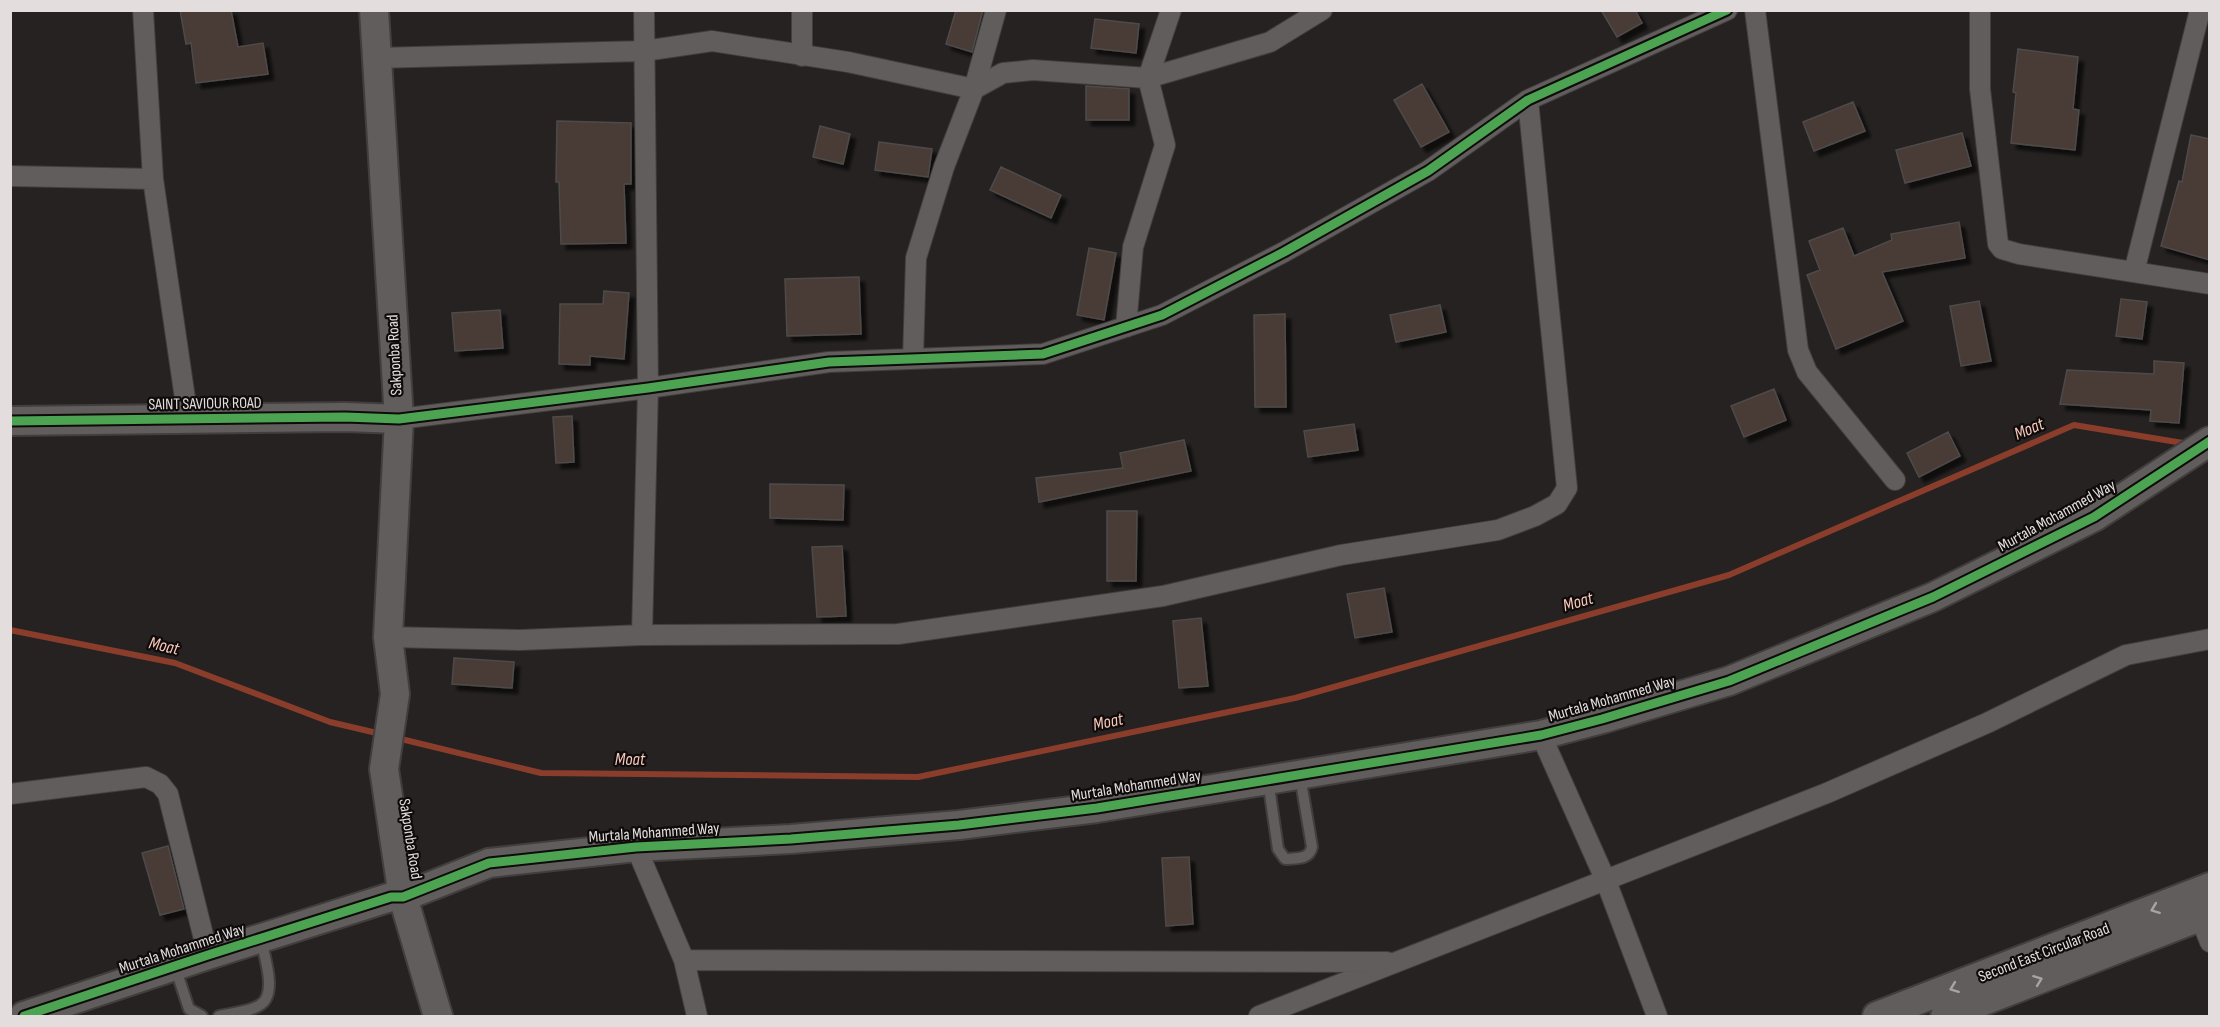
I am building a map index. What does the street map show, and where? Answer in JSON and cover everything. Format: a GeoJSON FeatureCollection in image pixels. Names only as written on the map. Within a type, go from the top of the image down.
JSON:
{"type":"FeatureCollection","features":[{"type":"Feature","properties":{"kind":"street"},"geometry":{"type":"LineString","coordinates":[[143,10],[153,179],[188,419]]}},
{"type":"Feature","properties":{"kind":"street","name":"Sakponba Road"},"geometry":{"type":"LineString","coordinates":[[374,10],[399,419],[388,637],[395,694],[384,769],[404,897],[438,1017]]}},
{"type":"Feature","properties":{"kind":"street"},"geometry":{"type":"LineString","coordinates":[[642,635],[648,388],[644,10]]}},
{"type":"Feature","properties":{"kind":"street"},"geometry":{"type":"LineString","coordinates":[[802,10],[802,56]]}},
{"type":"Feature","properties":{"kind":"street"},"geometry":{"type":"LineString","coordinates":[[913,359],[916,258],[944,167],[974,89],[996,10]]}},
{"type":"Feature","properties":{"kind":"street"},"geometry":{"type":"LineString","coordinates":[[1125,327],[1133,246],[1165,146],[1148,78],[1171,10]]}},
{"type":"Feature","properties":{"kind":"street"},"geometry":{"type":"LineString","coordinates":[[377,58],[644,51],[712,41],[848,62],[974,89],[1003,73],[1033,70],[1148,78],[1270,42],[1322,10]]}},
{"type":"Feature","properties":{"kind":"street"},"geometry":{"type":"LineString","coordinates":[[399,419],[648,388],[829,362],[1043,354],[1162,315],[1294,246],[1428,171],[1528,100],[1727,10]]}},
{"type":"Feature","properties":{"kind":"street"},"geometry":{"type":"LineString","coordinates":[[1755,10],[1798,350],[1807,372],[1895,480]]}},
{"type":"Feature","properties":{"kind":"street"},"geometry":{"type":"LineString","coordinates":[[1980,10],[1980,89],[1998,244],[2002,249],[2019,254],[2210,284]]}},
{"type":"Feature","properties":{"kind":"street"},"geometry":{"type":"LineString","coordinates":[[2134,272],[2200,10]]}},
{"type":"Feature","properties":{"kind":"street"},"geometry":{"type":"LineString","coordinates":[[388,637],[520,640],[642,635],[898,634],[1163,596],[1341,555],[1498,530],[1535,516],[1557,504],[1567,488],[1528,100]]}},
{"type":"Feature","properties":{"kind":"street"},"geometry":{"type":"LineString","coordinates":[[10,176],[153,179]]}},
{"type":"Feature","properties":{"kind":"street","name":"SAINT SAVIOUR ROAD"},"geometry":{"type":"LineString","coordinates":[[10,421],[334,417],[399,419]]}},
{"type":"Feature","properties":{"kind":"street","name":"Murtala Mohammed Way"},"geometry":{"type":"LineString","coordinates":[[24,1017],[391,897],[404,897],[489,863],[636,847],[791,839],[959,825],[1097,808],[1540,735],[1602,719],[1729,681],[1933,597],[2094,517],[2210,441]]}},
{"type":"Feature","properties":{"kind":"street"},"geometry":{"type":"LineString","coordinates":[[1259,1017],[1827,793],[1987,723],[2126,655],[2210,639]]}},
{"type":"Feature","properties":{"kind":"street"},"geometry":{"type":"LineString","coordinates":[[1540,735],[1606,881],[1657,1017]]}},
{"type":"Feature","properties":{"kind":"street"},"geometry":{"type":"LineString","coordinates":[[10,794],[146,777],[160,784],[168,794],[208,955]]}},
{"type":"Feature","properties":{"kind":"street"},"geometry":{"type":"LineString","coordinates":[[636,847],[684,960],[697,1017]]}},
{"type":"Feature","properties":{"kind":"street","name":"Second East Circular Road"},"geometry":{"type":"LineString","coordinates":[[1877,1017],[2210,887]]}},
{"type":"Feature","properties":{"kind":"street","name":"Second East Circular Road"},"geometry":{"type":"LineString","coordinates":[[1962,1013],[2206,924]]}},
{"type":"Feature","properties":{"kind":"street"},"geometry":{"type":"LineString","coordinates":[[684,960],[1399,962]]}},
{"type":"Feature","properties":{"kind":"lane"},"geometry":{"type":"LineString","coordinates":[[1268,779],[1278,849],[1285,860],[1306,857],[1310,854],[1312,847],[1299,774]]}},
{"type":"Feature","properties":{"kind":"lane"},"geometry":{"type":"LineString","coordinates":[[219,1017],[260,1006],[267,999],[270,988],[261,939]]}},
{"type":"Feature","properties":{"kind":"lane"},"geometry":{"type":"LineString","coordinates":[[175,966],[189,1009],[202,1017]]}},
{"type":"Feature","properties":{"kind":"building"},"geometry":{"type":"Polygon","coordinates":[[[180,10],[231,10],[238,47],[263,43],[268,74],[196,83],[191,43],[186,44],[180,10]]]}},
{"type":"Feature","properties":{"kind":"building"},"geometry":{"type":"Polygon","coordinates":[[[956,10],[983,10],[972,52],[946,44],[956,10]]]}},
{"type":"Feature","properties":{"kind":"building"},"geometry":{"type":"Polygon","coordinates":[[[1601,10],[1635,10],[1642,23],[1617,37],[1601,10]]]}},
{"type":"Feature","properties":{"kind":"building"},"geometry":{"type":"Polygon","coordinates":[[[1095,19],[1139,24],[1136,53],[1091,48],[1095,19]]]}},
{"type":"Feature","properties":{"kind":"building"},"geometry":{"type":"Polygon","coordinates":[[[2018,49],[2078,57],[2073,109],[2079,110],[2075,150],[2011,143],[2018,49]]]}},
{"type":"Feature","properties":{"kind":"building"},"geometry":{"type":"Polygon","coordinates":[[[1422,84],[1449,132],[1421,147],[1394,100],[1422,84]]]}},
{"type":"Feature","properties":{"kind":"building"},"geometry":{"type":"Polygon","coordinates":[[[1086,86],[1129,89],[1129,120],[1086,120],[1086,86]]]}},
{"type":"Feature","properties":{"kind":"building"},"geometry":{"type":"Polygon","coordinates":[[[1853,102],[1865,131],[1814,151],[1803,122],[1853,102]]]}},
{"type":"Feature","properties":{"kind":"building"},"geometry":{"type":"Polygon","coordinates":[[[557,121],[631,123],[631,184],[624,184],[626,243],[561,244],[559,182],[556,182],[557,121]]]}},
{"type":"Feature","properties":{"kind":"building"},"geometry":{"type":"Polygon","coordinates":[[[820,126],[850,134],[843,164],[813,157],[820,126]]]}},
{"type":"Feature","properties":{"kind":"building"},"geometry":{"type":"Polygon","coordinates":[[[1962,133],[1971,166],[1905,183],[1896,150],[1962,133]]]}},
{"type":"Feature","properties":{"kind":"building"},"geometry":{"type":"Polygon","coordinates":[[[2191,135],[2210,139],[2210,260],[2161,246],[2179,181],[2182,182],[2191,135]]]}},
{"type":"Feature","properties":{"kind":"building"},"geometry":{"type":"Polygon","coordinates":[[[879,142],[932,149],[928,177],[875,170],[879,142]]]}},
{"type":"Feature","properties":{"kind":"building"},"geometry":{"type":"Polygon","coordinates":[[[1001,167],[1061,195],[1051,218],[990,190],[1001,167]]]}},
{"type":"Feature","properties":{"kind":"building"},"geometry":{"type":"Polygon","coordinates":[[[1959,222],[1965,258],[1882,272],[1903,321],[1836,349],[1807,275],[1820,270],[1809,241],[1843,228],[1854,256],[1892,240],[1891,234],[1959,222]]]}},
{"type":"Feature","properties":{"kind":"building"},"geometry":{"type":"Polygon","coordinates":[[[1089,248],[1116,253],[1104,320],[1077,315],[1089,248]]]}},
{"type":"Feature","properties":{"kind":"building"},"geometry":{"type":"Polygon","coordinates":[[[859,277],[861,334],[787,336],[785,279],[859,277]]]}},
{"type":"Feature","properties":{"kind":"building"},"geometry":{"type":"Polygon","coordinates":[[[604,291],[629,293],[624,359],[590,356],[590,365],[559,364],[560,304],[603,304],[604,291]]]}},
{"type":"Feature","properties":{"kind":"building"},"geometry":{"type":"Polygon","coordinates":[[[2121,299],[2147,302],[2142,339],[2116,336],[2121,299]]]}},
{"type":"Feature","properties":{"kind":"building"},"geometry":{"type":"Polygon","coordinates":[[[1979,301],[1991,361],[1961,366],[1950,306],[1979,301]]]}},
{"type":"Feature","properties":{"kind":"building"},"geometry":{"type":"Polygon","coordinates":[[[1440,305],[1446,332],[1396,342],[1390,315],[1440,305]]]}},
{"type":"Feature","properties":{"kind":"building"},"geometry":{"type":"Polygon","coordinates":[[[500,310],[503,348],[455,351],[452,313],[500,310]]]}},
{"type":"Feature","properties":{"kind":"building"},"geometry":{"type":"Polygon","coordinates":[[[1285,314],[1286,407],[1255,407],[1254,315],[1285,314]]]}},
{"type":"Feature","properties":{"kind":"building"},"geometry":{"type":"Polygon","coordinates":[[[2154,361],[2184,363],[2179,423],[2150,421],[2151,410],[2060,404],[2067,370],[2154,374],[2154,361]]]}},
{"type":"Feature","properties":{"kind":"building"},"geometry":{"type":"Polygon","coordinates":[[[1774,389],[1786,420],[1744,437],[1731,406],[1774,389]]]}},
{"type":"Feature","properties":{"kind":"building"},"geometry":{"type":"Polygon","coordinates":[[[572,416],[574,462],[556,463],[553,417],[572,416]]]}},
{"type":"Feature","properties":{"kind":"building"},"geometry":{"type":"Polygon","coordinates":[[[1354,424],[1358,450],[1308,457],[1304,431],[1354,424]]]}},
{"type":"Feature","properties":{"kind":"building"},"geometry":{"type":"Polygon","coordinates":[[[1948,432],[1960,456],[1919,477],[1907,453],[1948,432]]]}},
{"type":"Feature","properties":{"kind":"building"},"geometry":{"type":"Polygon","coordinates":[[[1184,440],[1191,471],[1039,502],[1036,478],[1123,468],[1120,453],[1184,440]]]}},
{"type":"Feature","properties":{"kind":"building"},"geometry":{"type":"Polygon","coordinates":[[[770,484],[844,485],[843,520],[770,518],[770,484]]]}},
{"type":"Feature","properties":{"kind":"building"},"geometry":{"type":"Polygon","coordinates":[[[1107,511],[1137,511],[1136,581],[1107,581],[1107,511]]]}},
{"type":"Feature","properties":{"kind":"building"},"geometry":{"type":"Polygon","coordinates":[[[842,546],[846,616],[817,617],[812,547],[842,546]]]}},
{"type":"Feature","properties":{"kind":"building"},"geometry":{"type":"Polygon","coordinates":[[[1384,588],[1392,632],[1355,638],[1347,594],[1384,588]]]}},
{"type":"Feature","properties":{"kind":"building"},"geometry":{"type":"Polygon","coordinates":[[[1201,618],[1208,686],[1179,688],[1173,621],[1201,618]]]}},
{"type":"Feature","properties":{"kind":"building"},"geometry":{"type":"Polygon","coordinates":[[[454,658],[514,662],[512,688],[452,684],[454,658]]]}},
{"type":"Feature","properties":{"kind":"building"},"geometry":{"type":"Polygon","coordinates":[[[168,846],[184,909],[160,915],[142,853],[168,846]]]}},
{"type":"Feature","properties":{"kind":"building"},"geometry":{"type":"Polygon","coordinates":[[[1189,857],[1193,924],[1166,926],[1162,858],[1189,857]]]}},
{"type":"Feature","properties":{"kind":"waterway","name":"Moat"},"geometry":{"type":"LineString","coordinates":[[397,738],[541,773],[918,777],[1295,698],[1729,575],[2074,425],[2183,443]]}},
{"type":"Feature","properties":{"kind":"waterway","name":"Moat"},"geometry":{"type":"LineString","coordinates":[[10,630],[175,663],[330,722],[381,734]]}},
{"type":"Feature","properties":{"kind":"cycle path"},"geometry":{"type":"LineString","coordinates":[[10,421],[345,417],[399,419],[648,388],[829,362],[1043,354],[1162,315],[1284,252],[1428,171],[1528,100],[1727,10]]}},
{"type":"Feature","properties":{"kind":"cycle path"},"geometry":{"type":"LineString","coordinates":[[24,1016],[391,897],[403,897],[489,863],[636,847],[791,839],[959,825],[1097,808],[1541,735],[1602,719],[1729,681],[1933,597],[2094,517],[2210,441]]}}]}
